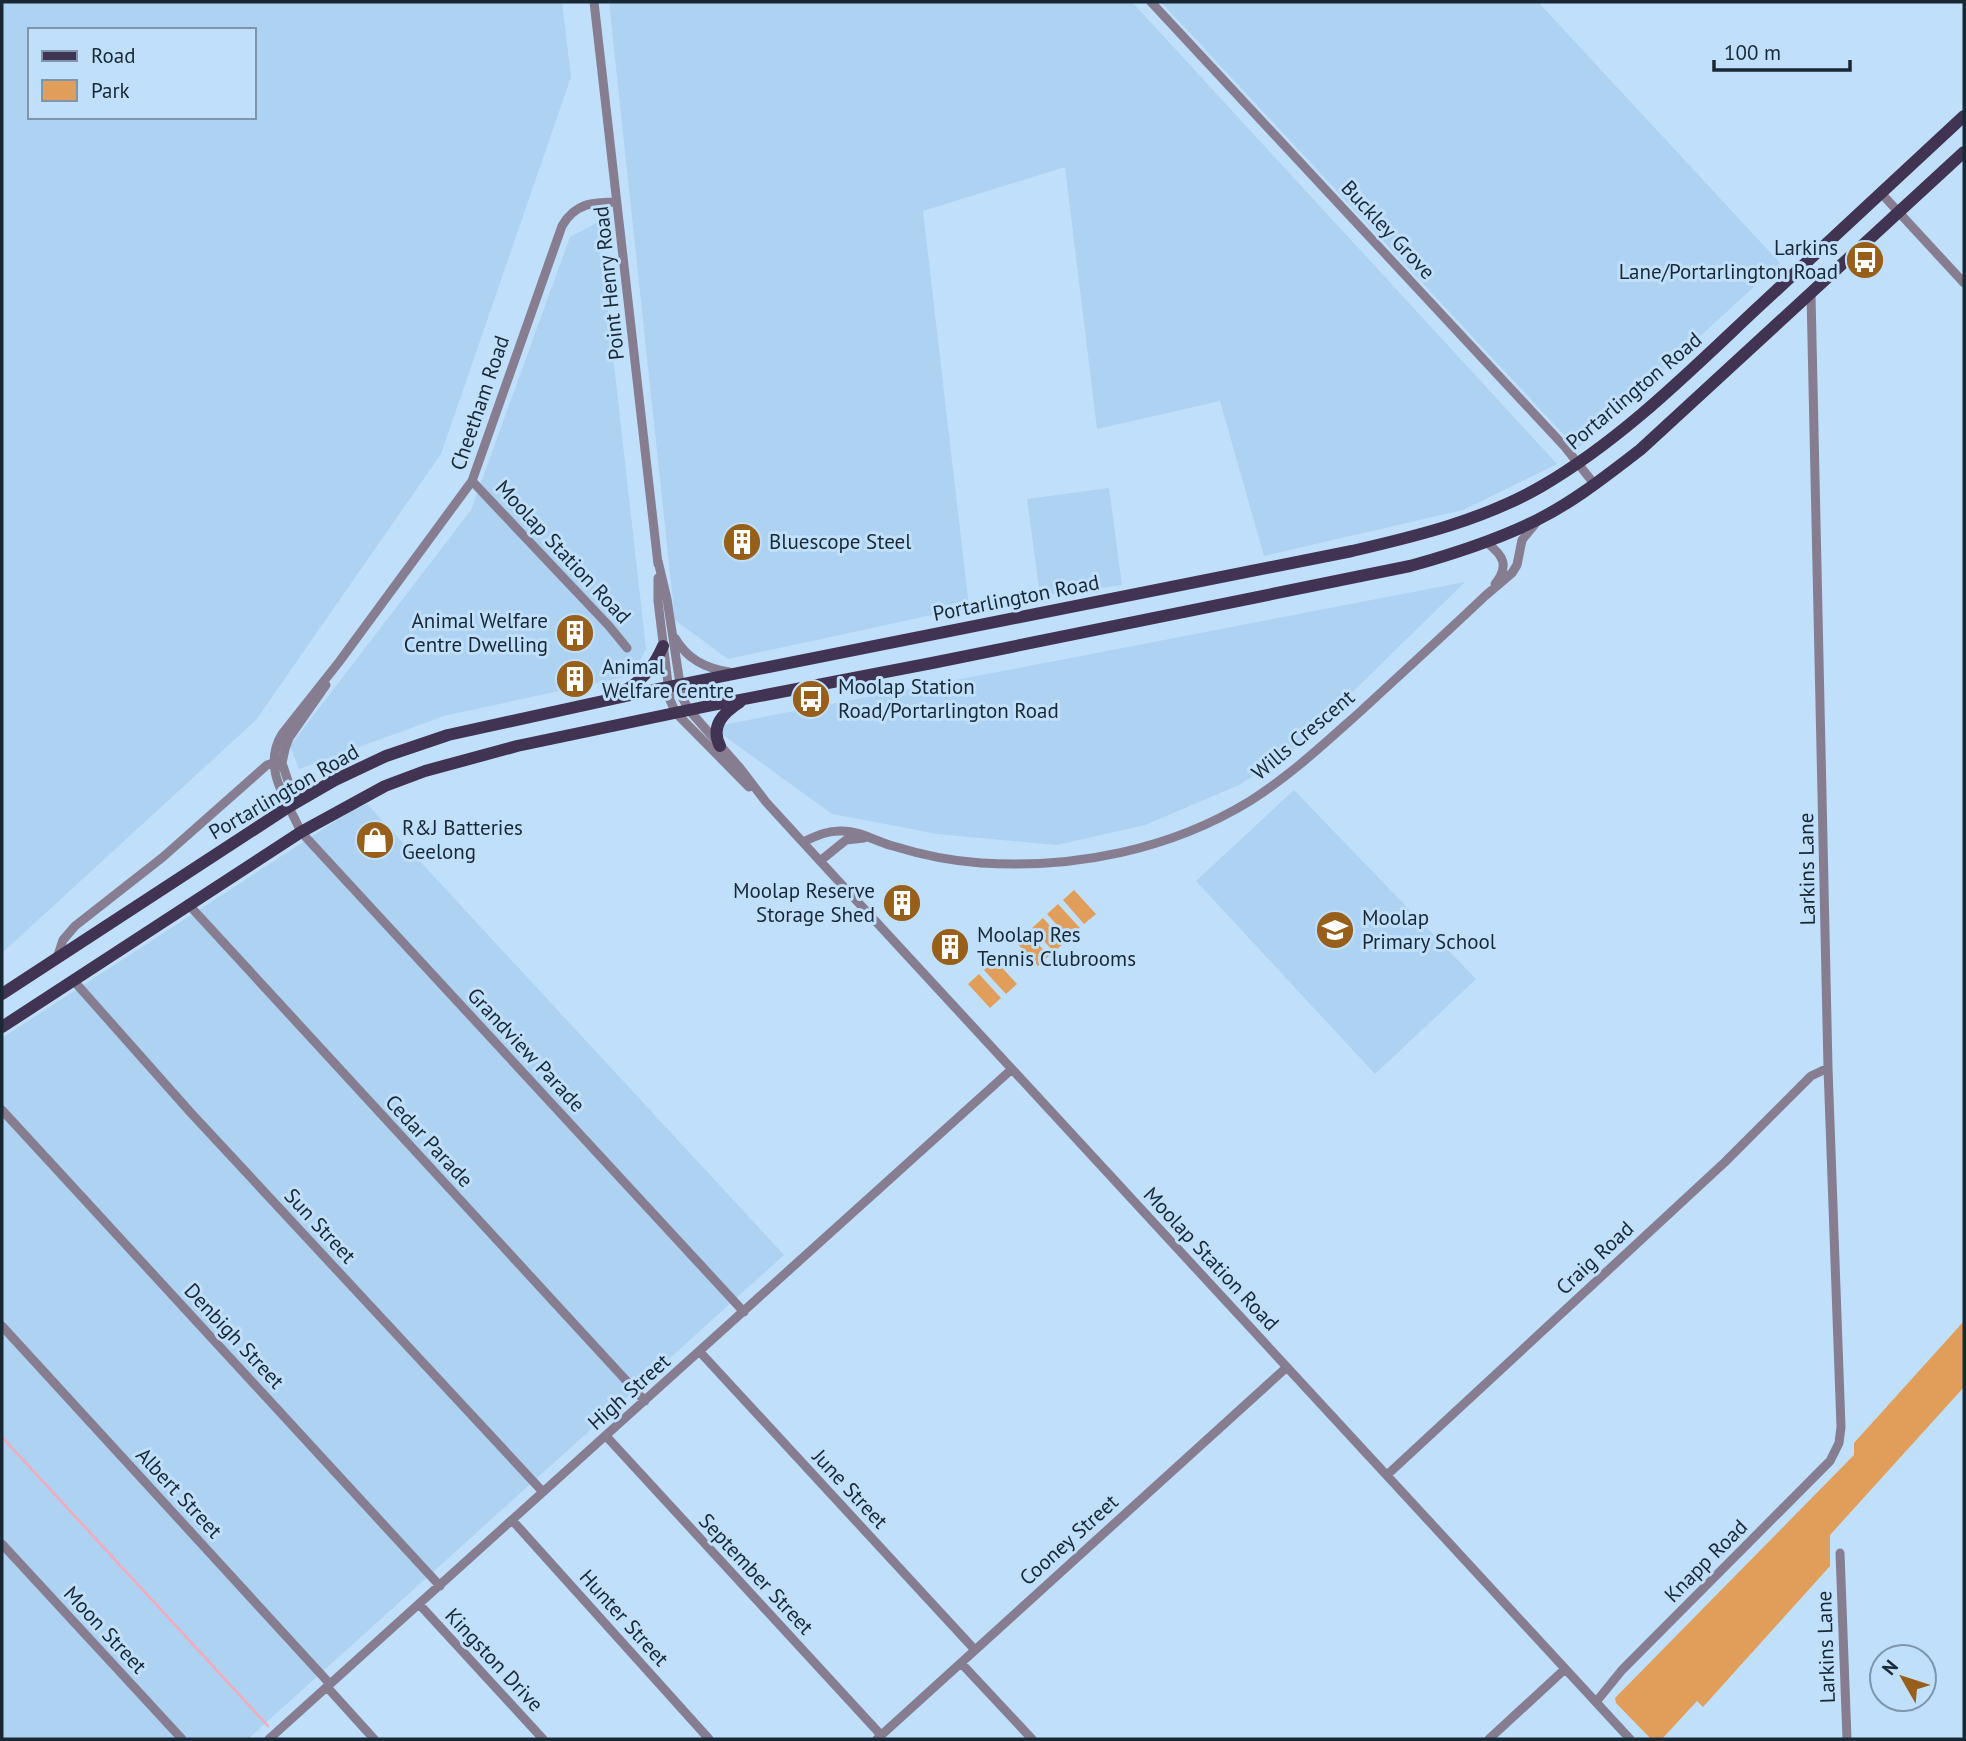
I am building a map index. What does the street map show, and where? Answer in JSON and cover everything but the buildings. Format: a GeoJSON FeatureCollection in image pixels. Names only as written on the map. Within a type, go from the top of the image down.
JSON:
{"type":"FeatureCollection","features":[{"type":"Feature","properties":{"kind":"main road","name":"Portarlington Road"},"geometry":{"type":"LineString","coordinates":[[2,994],[290,806],[335,780],[386,756],[448,735],[607,699],[1352,551],[1414,537],[1471,519],[1512,501],[1578,464],[1618,434],[1964,116]]}},
{"type":"Feature","properties":{"kind":"main road","name":"Portarlington Road"},"geometry":{"type":"LineString","coordinates":[[2,1027],[301,832],[385,786],[447,764],[517,746],[1410,566],[1486,542],[1538,519],[1595,485],[1640,450],[1964,152]]}},
{"type":"Feature","properties":{"kind":"main road"},"geometry":{"type":"LineString","coordinates":[[607,699],[638,683],[657,661],[663,646]]}},
{"type":"Feature","properties":{"kind":"main road"},"geometry":{"type":"LineString","coordinates":[[720,746],[715,734],[719,720],[743,700]]}},
{"type":"Feature","properties":{"kind":"street","name":"Point Henry Road"},"geometry":{"type":"LineString","coordinates":[[594,2],[658,561],[672,634],[674,686]]}},
{"type":"Feature","properties":{"kind":"street","name":"Buckley Grove"},"geometry":{"type":"LineString","coordinates":[[1151,2],[1565,447],[1595,485]]}},
{"type":"Feature","properties":{"kind":"street"},"geometry":{"type":"LineString","coordinates":[[1881,193],[1964,282]]}},
{"type":"Feature","properties":{"kind":"street","name":"Cheetham Road"},"geometry":{"type":"LineString","coordinates":[[277,761],[339,662],[472,481],[562,226],[575,209],[586,204],[617,202]]}},
{"type":"Feature","properties":{"kind":"street","name":"Larkins Lane"},"geometry":{"type":"LineString","coordinates":[[1811,294],[1828,1068],[1841,1427],[1839,1443]]}},
{"type":"Feature","properties":{"kind":"street","name":"Moolap Station Road"},"geometry":{"type":"LineString","coordinates":[[472,481],[627,648]]}},
{"type":"Feature","properties":{"kind":"street","name":"Wills Crescent"},"geometry":{"type":"LineString","coordinates":[[803,842],[824,832],[841,830],[855,832],[866,838],[927,856],[960,861],[1040,864],[1087,860],[1179,835],[1250,800],[1307,760],[1512,573],[1517,565],[1522,540],[1538,519]]}},
{"type":"Feature","properties":{"kind":"street","name":"Wills Crescent"},"geometry":{"type":"LineString","coordinates":[[1485,596],[1501,576],[1504,567],[1504,559],[1499,552],[1486,542]]}},
{"type":"Feature","properties":{"kind":"street","name":"Point Henry Road"},"geometry":{"type":"LineString","coordinates":[[658,561],[658,601],[663,646],[674,686],[682,697],[683,712]]}},
{"type":"Feature","properties":{"kind":"street"},"geometry":{"type":"LineString","coordinates":[[672,634],[683,650],[699,663],[735,673]]}},
{"type":"Feature","properties":{"kind":"street","name":"Moolap Station Road"},"geometry":{"type":"LineString","coordinates":[[683,712],[720,746],[820,861],[1630,1739]]}},
{"type":"Feature","properties":{"kind":"street","name":"Moolap Station Road"},"geometry":{"type":"LineString","coordinates":[[683,712],[734,773],[766,802]]}},
{"type":"Feature","properties":{"kind":"street"},"geometry":{"type":"LineString","coordinates":[[57,958],[63,940],[75,926],[163,857],[250,779],[277,761],[290,790],[290,806]]}},
{"type":"Feature","properties":{"kind":"street","name":"Grandview Parade"},"geometry":{"type":"LineString","coordinates":[[290,806],[301,832],[744,1312]]}},
{"type":"Feature","properties":{"kind":"street"},"geometry":{"type":"LineString","coordinates":[[820,861],[846,840],[866,838]]}},
{"type":"Feature","properties":{"kind":"street","name":"Cedar Parade"},"geometry":{"type":"LineString","coordinates":[[188,904],[645,1401]]}},
{"type":"Feature","properties":{"kind":"street","name":"Sun Street"},"geometry":{"type":"LineString","coordinates":[[73,980],[191,1113],[543,1492]]}},
{"type":"Feature","properties":{"kind":"street","name":"Craig Road"},"geometry":{"type":"LineString","coordinates":[[1387,1475],[1725,1162],[1811,1076],[1828,1068]]}},
{"type":"Feature","properties":{"kind":"street","name":"High Street"},"geometry":{"type":"LineString","coordinates":[[269,1739],[1012,1069]]}},
{"type":"Feature","properties":{"kind":"street","name":"Denbigh Street"},"geometry":{"type":"LineString","coordinates":[[2,1110],[440,1586]]}},
{"type":"Feature","properties":{"kind":"street","name":"Albert Street"},"geometry":{"type":"LineString","coordinates":[[2,1326],[328,1685],[373,1739]]}},
{"type":"Feature","properties":{"kind":"street","name":"June Street"},"geometry":{"type":"LineString","coordinates":[[700,1352],[975,1650]]}},
{"type":"Feature","properties":{"kind":"street","name":"Cooney Street"},"geometry":{"type":"LineString","coordinates":[[879,1737],[1287,1367]]}},
{"type":"Feature","properties":{"kind":"street","name":"September Street"},"geometry":{"type":"LineString","coordinates":[[606,1436],[879,1737]]}},
{"type":"Feature","properties":{"kind":"street","name":"Knapp Road"},"geometry":{"type":"LineString","coordinates":[[1596,1702],[1622,1670],[1830,1461],[1839,1443]]}},
{"type":"Feature","properties":{"kind":"street","name":"Hunter Street"},"geometry":{"type":"LineString","coordinates":[[512,1520],[709,1739]]}},
{"type":"Feature","properties":{"kind":"street","name":"Moon Street"},"geometry":{"type":"LineString","coordinates":[[2,1544],[181,1739]]}},
{"type":"Feature","properties":{"kind":"street","name":"Larkins Lane"},"geometry":{"type":"LineString","coordinates":[[1839,1553],[1847,1739]]}},
{"type":"Feature","properties":{"kind":"street","name":"Kingston Drive"},"geometry":{"type":"LineString","coordinates":[[419,1604],[543,1739]]}},
{"type":"Feature","properties":{"kind":"street"},"geometry":{"type":"LineString","coordinates":[[961,1663],[1032,1739]]}},
{"type":"Feature","properties":{"kind":"street"},"geometry":{"type":"LineString","coordinates":[[1489,1739],[1565,1669]]}},
{"type":"Feature","properties":{"kind":"shaded area"},"geometry":{"type":"Polygon","coordinates":[[[2,2],[562,2],[571,77],[441,454],[256,720],[2,953],[2,2]]]}},
{"type":"Feature","properties":{"kind":"shaded area"},"geometry":{"type":"Polygon","coordinates":[[[609,2],[1132,2],[1557,464],[1463,510],[1264,556],[1220,401],[1097,429],[1065,167],[923,211],[969,607],[728,659],[675,620],[609,2]]]}},
{"type":"Feature","properties":{"kind":"shaded area"},"geometry":{"type":"Polygon","coordinates":[[[1161,2],[1538,2],[1780,263],[1577,449],[1161,2]]]}},
{"type":"Feature","properties":{"kind":"shaded area"},"geometry":{"type":"Polygon","coordinates":[[[598,222],[646,649],[633,675],[444,716],[299,769],[290,746],[471,510],[570,237],[598,222]]]}},
{"type":"Feature","properties":{"kind":"shaded area"},"geometry":{"type":"Polygon","coordinates":[[[1109,488],[1122,585],[1040,596],[1027,499],[1109,488]]]}},
{"type":"Feature","properties":{"kind":"shaded area"},"geometry":{"type":"Polygon","coordinates":[[[1465,582],[1293,750],[1239,785],[1145,825],[1057,845],[938,834],[832,814],[712,727],[1465,582]]]}},
{"type":"Feature","properties":{"kind":"shaded area","name":"Moolap Primary School"},"geometry":{"type":"Polygon","coordinates":[[[1294,790],[1476,979],[1375,1074],[1196,881],[1294,790]]]}},
{"type":"Feature","properties":{"kind":"shaded area"},"geometry":{"type":"Polygon","coordinates":[[[367,804],[784,1255],[248,1739],[2,1739],[2,1038],[354,809],[367,804]]]}},
{"type":"Feature","properties":{"kind":"green space"},"geometry":{"type":"Polygon","coordinates":[[[1074,890],[1096,914],[1084,924],[1063,900],[1074,890]]]}},
{"type":"Feature","properties":{"kind":"green space"},"geometry":{"type":"Polygon","coordinates":[[[1058,904],[1080,928],[1069,938],[1047,914],[1058,904]]]}},
{"type":"Feature","properties":{"kind":"green space"},"geometry":{"type":"Polygon","coordinates":[[[1043,918],[1065,942],[1054,952],[1032,928],[1043,918]]]}},
{"type":"Feature","properties":{"kind":"green space"},"geometry":{"type":"Polygon","coordinates":[[[1027,932],[1049,956],[1038,966],[1016,942],[1027,932]]]}},
{"type":"Feature","properties":{"kind":"green space"},"geometry":{"type":"Polygon","coordinates":[[[995,960],[1017,984],[1006,994],[984,970],[995,960]]]}},
{"type":"Feature","properties":{"kind":"green space"},"geometry":{"type":"Polygon","coordinates":[[[979,974],[1001,998],[990,1008],[968,984],[979,974]]]}},
{"type":"Feature","properties":{"kind":"green space"},"geometry":{"type":"Polygon","coordinates":[[[1964,1321],[1964,1387],[1830,1535],[1830,1566],[1703,1707],[1697,1701],[1662,1739],[1651,1739],[1616,1703],[1615,1698],[1854,1455],[1854,1443],[1964,1321]]]}},
{"type":"Feature","properties":{"kind":"waterway"},"geometry":{"type":"LineString","coordinates":[[2,1437],[268,1726]]}},
{"type":"Feature","properties":{"kind":"place","name":"Larkins Lane/Portarlington Road"},"geometry":{"type":"Point","coordinates":[1865,260]}},
{"type":"Feature","properties":{"kind":"place","name":"Bluescope Steel"},"geometry":{"type":"Point","coordinates":[742,542]}},
{"type":"Feature","properties":{"kind":"place","name":"Animal Welfare Centre Dwelling"},"geometry":{"type":"Point","coordinates":[575,633]}},
{"type":"Feature","properties":{"kind":"place","name":"Animal Welfare Centre"},"geometry":{"type":"Point","coordinates":[575,679]}},
{"type":"Feature","properties":{"kind":"place","name":"Moolap Station Road/Portarlington Road"},"geometry":{"type":"Point","coordinates":[811,699]}},
{"type":"Feature","properties":{"kind":"place","name":"R&J Batteries Geelong"},"geometry":{"type":"Point","coordinates":[375,840]}},
{"type":"Feature","properties":{"kind":"place","name":"Moolap Reserve Storage Shed"},"geometry":{"type":"Point","coordinates":[902,903]}},
{"type":"Feature","properties":{"kind":"place","name":"Moolap Primary School"},"geometry":{"type":"Point","coordinates":[1335,930]}},
{"type":"Feature","properties":{"kind":"place","name":"Moolap Res Tennis Clubrooms"},"geometry":{"type":"Point","coordinates":[950,947]}}]}
